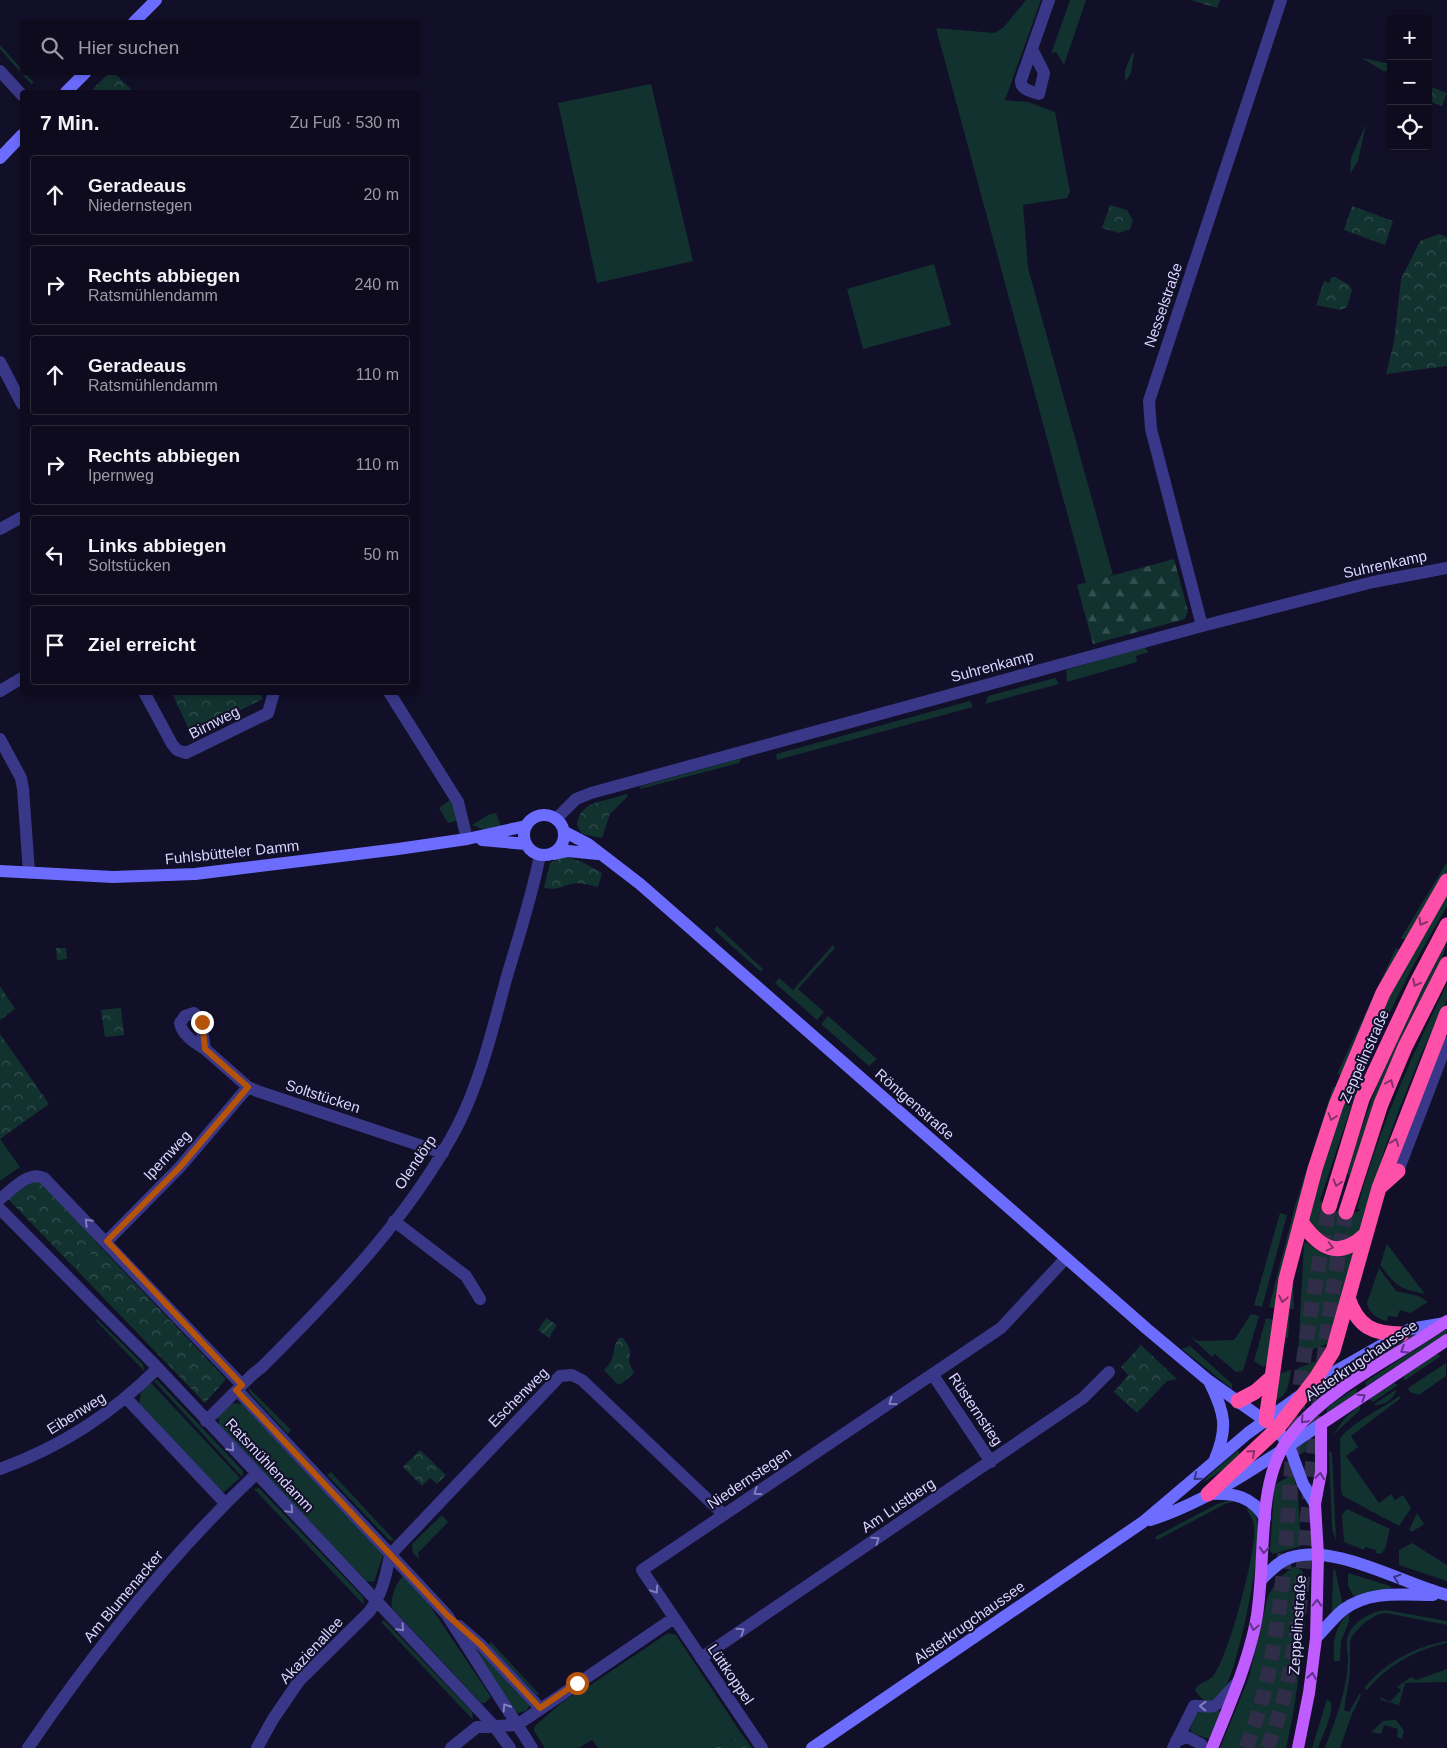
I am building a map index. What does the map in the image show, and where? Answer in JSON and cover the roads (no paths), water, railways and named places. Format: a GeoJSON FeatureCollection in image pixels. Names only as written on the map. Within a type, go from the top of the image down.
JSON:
{"type":"FeatureCollection","features":[{"type":"Feature","properties":{"kind":"highway"},"geometry":{"type":"LineString","coordinates":[[1279,1437],[1272,1377],[1281,1308],[1300,1222],[1324,1142],[1357,1052],[1407,948],[1447,881]]}},
{"type":"Feature","properties":{"kind":"highway","name":"Zeppelinstraße"},"geometry":{"type":"LineString","coordinates":[[1329,1207],[1362,1099],[1416,984],[1447,925]]}},
{"type":"Feature","properties":{"kind":"highway"},"geometry":{"type":"LineString","coordinates":[[1346,1212],[1381,1104],[1405,1047],[1447,964]]}},
{"type":"Feature","properties":{"kind":"highway"},"geometry":{"type":"LineString","coordinates":[[1208,1494],[1279,1437],[1304,1394],[1333,1351],[1378,1188],[1447,1013]]}},
{"type":"Feature","properties":{"kind":"highway"},"geometry":{"type":"LineString","coordinates":[[1378,1188],[1398,1171]]}},
{"type":"Feature","properties":{"kind":"highway"},"geometry":{"type":"LineString","coordinates":[[1300,1222],[1312,1237],[1322,1245],[1335,1249],[1347,1248],[1366,1235]]}},
{"type":"Feature","properties":{"kind":"highway"},"geometry":{"type":"LineString","coordinates":[[1348,1298],[1352,1311],[1366,1326],[1380,1334],[1402,1334]]}},
{"type":"Feature","properties":{"kind":"highway"},"geometry":{"type":"LineString","coordinates":[[1238,1401],[1255,1392],[1272,1377]]}},
{"type":"Feature","properties":{"kind":"main road","name":"Alsterkrugchaussee"},"geometry":{"type":"LineString","coordinates":[[1279,1437],[1324,1402],[1446,1322]]}},
{"type":"Feature","properties":{"kind":"main road","name":"Alsterkrugchaussee"},"geometry":{"type":"LineString","coordinates":[[1321,1424],[1447,1340]]}},
{"type":"Feature","properties":{"kind":"main road","name":"Zeppelinstraße"},"geometry":{"type":"LineString","coordinates":[[1298,1748],[1309,1693],[1316,1638],[1318,1555],[1315,1504],[1321,1472],[1321,1424]]}},
{"type":"Feature","properties":{"kind":"main road"},"geometry":{"type":"LineString","coordinates":[[1212,1748],[1239,1681],[1255,1626],[1262,1579],[1265,1518],[1270,1478],[1279,1437]]}},
{"type":"Feature","properties":{"kind":"street"},"geometry":{"type":"LineString","coordinates":[[136,20],[156,0]]}},
{"type":"Feature","properties":{"kind":"street"},"geometry":{"type":"LineString","coordinates":[[1032,50],[1049,0]]}},
{"type":"Feature","properties":{"kind":"street","name":"Nesselstraße"},"geometry":{"type":"LineString","coordinates":[[1202,626],[1151,429],[1148,401],[1281,0]]}},
{"type":"Feature","properties":{"kind":"street"},"geometry":{"type":"LineString","coordinates":[[0,71],[20,93]]}},
{"type":"Feature","properties":{"kind":"street"},"geometry":{"type":"LineString","coordinates":[[68,90],[83,75]]}},
{"type":"Feature","properties":{"kind":"street"},"geometry":{"type":"LineString","coordinates":[[0,158],[20,137]]}},
{"type":"Feature","properties":{"kind":"street"},"geometry":{"type":"LineString","coordinates":[[0,362],[20,400]]}},
{"type":"Feature","properties":{"kind":"street"},"geometry":{"type":"LineString","coordinates":[[0,529],[20,517]]}},
{"type":"Feature","properties":{"kind":"street","name":"Suhrenkamp"},"geometry":{"type":"LineString","coordinates":[[556,819],[576,799],[590,793],[1202,626],[1373,582],[1447,568]]}},
{"type":"Feature","properties":{"kind":"street"},"geometry":{"type":"LineString","coordinates":[[0,690],[20,679]]}},
{"type":"Feature","properties":{"kind":"street","name":"Birnweg"},"geometry":{"type":"LineString","coordinates":[[146,695],[172,744],[182,753],[191,751],[268,713],[273,695]]}},
{"type":"Feature","properties":{"kind":"street"},"geometry":{"type":"LineString","coordinates":[[391,695],[458,802],[467,838]]}},
{"type":"Feature","properties":{"kind":"street"},"geometry":{"type":"LineString","coordinates":[[0,739],[20,778],[23,789],[29,872]]}},
{"type":"Feature","properties":{"kind":"street"},"geometry":{"type":"LineString","coordinates":[[545,815],[556,819],[565,832],[562,845],[547,855],[533,853],[526,844],[524,833],[526,826],[538,816],[545,815]]}},
{"type":"Feature","properties":{"kind":"street","name":"Fuhlsbütteler Damm"},"geometry":{"type":"LineString","coordinates":[[0,870],[113,877],[196,874],[467,838],[526,826]]}},
{"type":"Feature","properties":{"kind":"street","name":"Röntgenstraße"},"geometry":{"type":"LineString","coordinates":[[565,832],[588,844],[598,854],[640,884],[1066,1258],[1209,1381],[1238,1401],[1279,1437]]}},
{"type":"Feature","properties":{"kind":"street","name":"Fuhlsbütteler Damm"},"geometry":{"type":"LineString","coordinates":[[467,838],[526,844]]}},
{"type":"Feature","properties":{"kind":"street","name":"Röntgenstraße"},"geometry":{"type":"LineString","coordinates":[[547,855],[568,851],[598,854]]}},
{"type":"Feature","properties":{"kind":"street","name":"Olendörp"},"geometry":{"type":"LineString","coordinates":[[206,1421],[300,1329],[394,1221],[442,1152],[458,1125],[478,1076],[547,855]]}},
{"type":"Feature","properties":{"kind":"street"},"geometry":{"type":"LineString","coordinates":[[1398,1171],[1447,1042]]}},
{"type":"Feature","properties":{"kind":"street","name":"Soltstücken"},"geometry":{"type":"LineString","coordinates":[[205,1049],[248,1087],[442,1152]]}},
{"type":"Feature","properties":{"kind":"street","name":"Ipernweg"},"geometry":{"type":"LineString","coordinates":[[107,1241],[180,1167],[248,1087]]}},
{"type":"Feature","properties":{"kind":"street","name":"Ratsmühlendamm"},"geometry":{"type":"LineString","coordinates":[[0,1198],[32,1176],[39,1175],[44,1178],[107,1241],[390,1555],[447,1615],[481,1645],[540,1708]]}},
{"type":"Feature","properties":{"kind":"street","name":"Ratsmühlendamm"},"geometry":{"type":"LineString","coordinates":[[0,1209],[158,1368],[494,1726],[510,1748]]}},
{"type":"Feature","properties":{"kind":"street"},"geometry":{"type":"LineString","coordinates":[[394,1221],[466,1276],[480,1299]]}},
{"type":"Feature","properties":{"kind":"street","name":"Niedernstegen"},"geometry":{"type":"LineString","coordinates":[[674,1618],[642,1570],[1001,1328],[1066,1258]]}},
{"type":"Feature","properties":{"kind":"street","name":"Alsterkrugchaussee"},"geometry":{"type":"LineString","coordinates":[[1304,1394],[1329,1375],[1410,1329],[1446,1322]]}},
{"type":"Feature","properties":{"kind":"street","name":"Eibenweg"},"geometry":{"type":"LineString","coordinates":[[0,1469],[61,1443],[126,1399],[158,1368]]}},
{"type":"Feature","properties":{"kind":"street","name":"Am Lustberg"},"geometry":{"type":"LineString","coordinates":[[701,1658],[1083,1398],[1109,1372]]}},
{"type":"Feature","properties":{"kind":"street","name":"Eschenweg"},"geometry":{"type":"LineString","coordinates":[[390,1555],[550,1384],[565,1374],[582,1380],[723,1514]]}},
{"type":"Feature","properties":{"kind":"street","name":"Rüsternstieg"},"geometry":{"type":"LineString","coordinates":[[933,1375],[991,1462]]}},
{"type":"Feature","properties":{"kind":"street","name":"Röntgenstraße"},"geometry":{"type":"LineString","coordinates":[[1209,1381],[1218,1398],[1224,1422],[1222,1443],[1214,1463]]}},
{"type":"Feature","properties":{"kind":"street"},"geometry":{"type":"LineString","coordinates":[[126,1399],[225,1504]]}},
{"type":"Feature","properties":{"kind":"street","name":"Alsterkrugchaussee"},"geometry":{"type":"LineString","coordinates":[[812,1748],[1143,1522],[1214,1463],[1279,1437],[1321,1424]]}},
{"type":"Feature","properties":{"kind":"street","name":"Alsterkrugchaussee"},"geometry":{"type":"LineString","coordinates":[[1143,1522],[1166,1515],[1208,1494],[1279,1437]]}},
{"type":"Feature","properties":{"kind":"street","name":"Zeppelinstraße"},"geometry":{"type":"LineString","coordinates":[[1279,1437],[1315,1504]]}},
{"type":"Feature","properties":{"kind":"street","name":"Am Blumenacker"},"geometry":{"type":"LineString","coordinates":[[28,1748],[109,1636],[164,1570],[225,1504],[256,1474]]}},
{"type":"Feature","properties":{"kind":"street"},"geometry":{"type":"LineString","coordinates":[[1208,1494],[1236,1495],[1246,1499],[1259,1508],[1265,1518]]}},
{"type":"Feature","properties":{"kind":"street"},"geometry":{"type":"LineString","coordinates":[[377,1602],[382,1590],[390,1555]]}},
{"type":"Feature","properties":{"kind":"street"},"geometry":{"type":"LineString","coordinates":[[1262,1579],[1279,1563],[1290,1558],[1318,1555],[1340,1558],[1445,1595]]}},
{"type":"Feature","properties":{"kind":"street"},"geometry":{"type":"LineString","coordinates":[[1316,1638],[1342,1611],[1361,1599],[1382,1595],[1445,1595]]}},
{"type":"Feature","properties":{"kind":"street","name":"Akazienallee"},"geometry":{"type":"LineString","coordinates":[[257,1748],[299,1681],[377,1602]]}},
{"type":"Feature","properties":{"kind":"street","name":"Ratsmühlendamm"},"geometry":{"type":"LineString","coordinates":[[447,1615],[532,1748]]}},
{"type":"Feature","properties":{"kind":"street"},"geometry":{"type":"LineString","coordinates":[[451,1748],[477,1727],[517,1725],[674,1618]]}},
{"type":"Feature","properties":{"kind":"street","name":"Lüttkoppel"},"geometry":{"type":"LineString","coordinates":[[674,1618],[762,1748]]}},
{"type":"Feature","properties":{"kind":"street"},"geometry":{"type":"LineString","coordinates":[[1174,1745],[1194,1706],[1213,1707],[1239,1681]]}},
{"type":"Feature","properties":{"kind":"street"},"geometry":{"type":"LineString","coordinates":[[1174,1745],[1187,1737],[1201,1744],[1203,1748]]}},
{"type":"Feature","properties":{"kind":"tunnel"},"geometry":{"type":"LineString","coordinates":[[1246,1748],[1259,1709],[1277,1628],[1299,1393],[1329,1207]]}},
{"type":"Feature","properties":{"kind":"tunnel"},"geometry":{"type":"LineString","coordinates":[[1267,1748],[1278,1719],[1286,1689],[1297,1627],[1324,1357],[1346,1212]]}}]}
